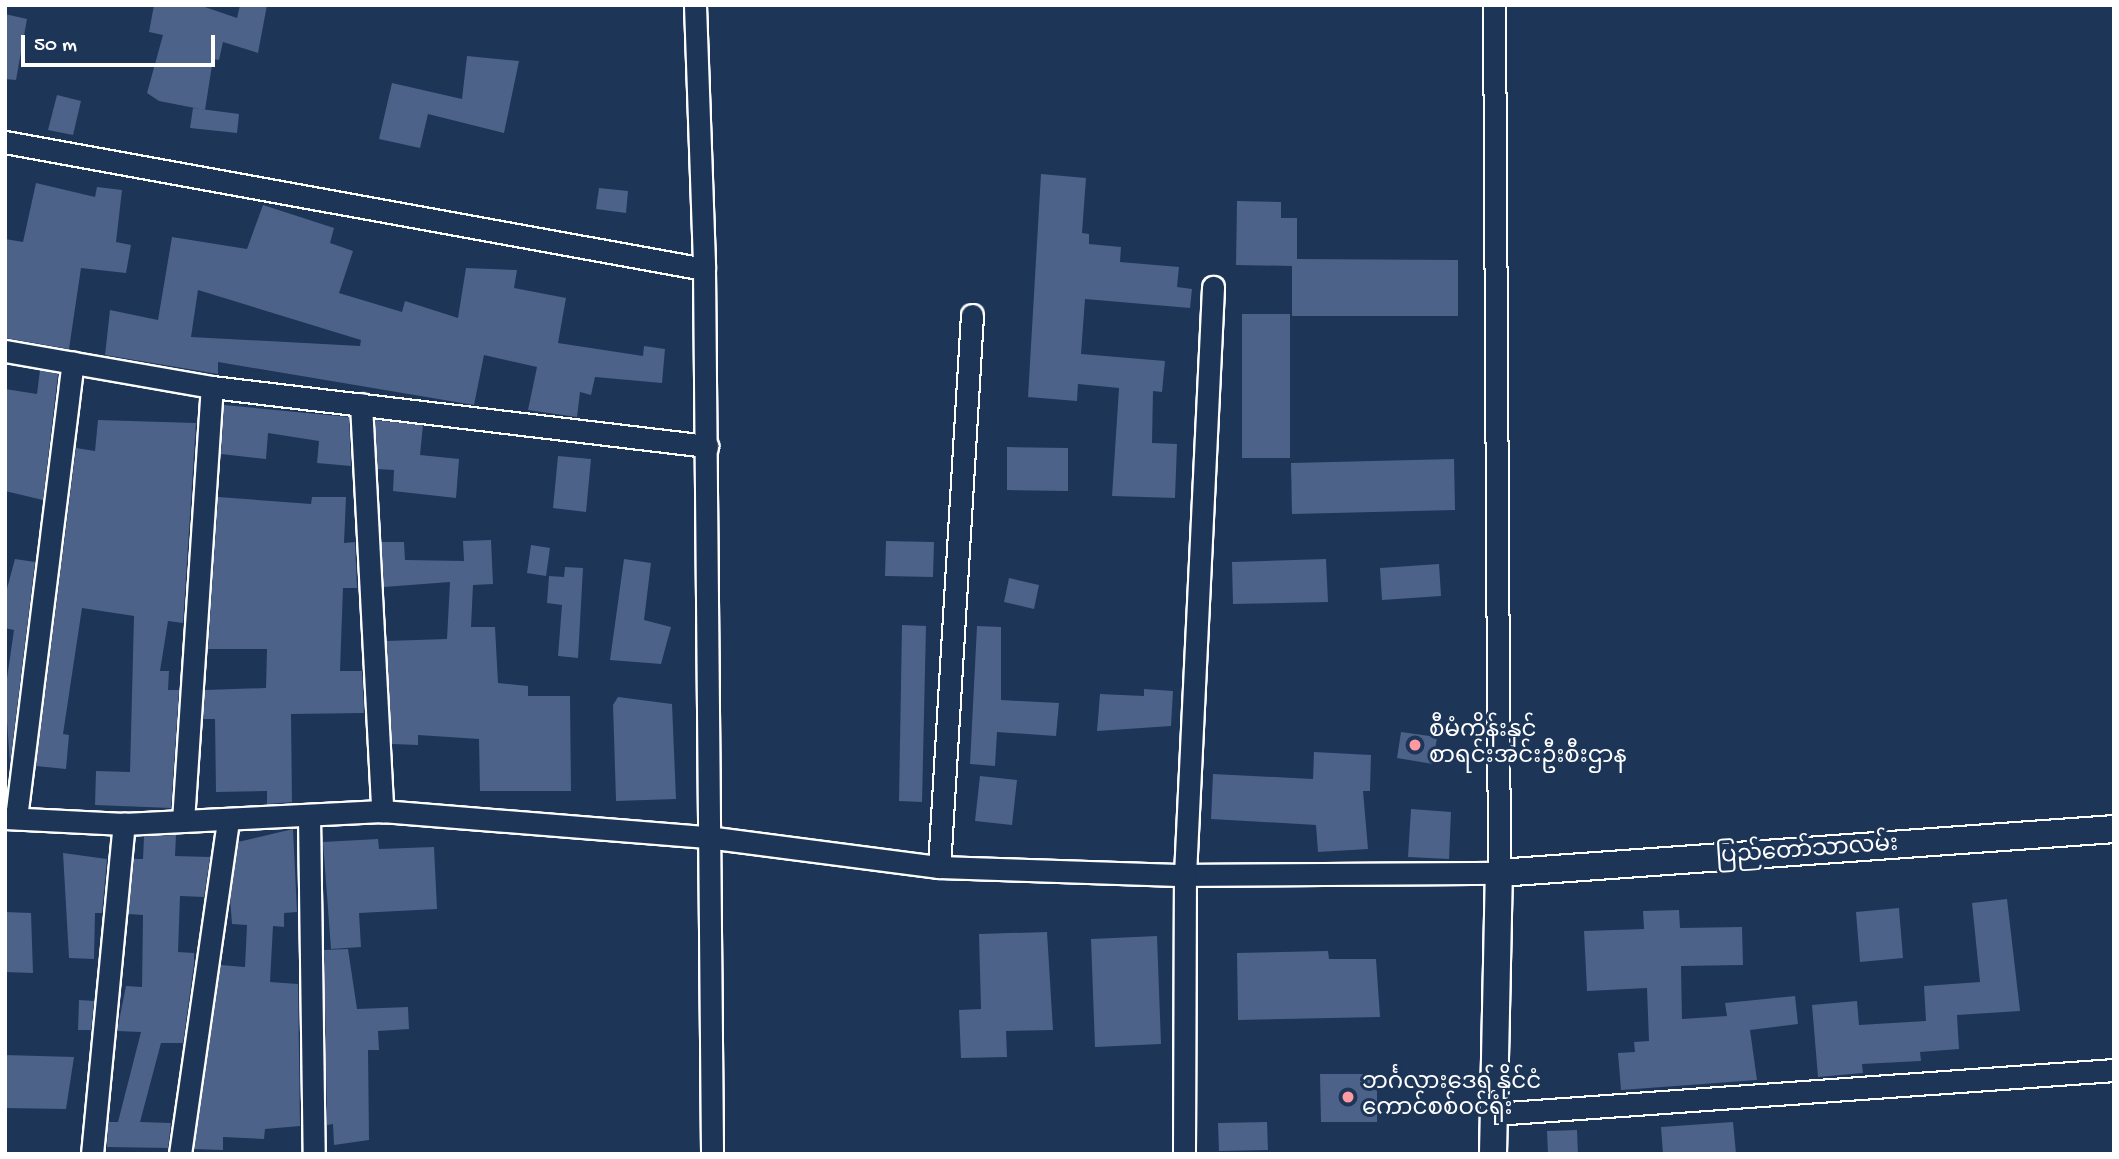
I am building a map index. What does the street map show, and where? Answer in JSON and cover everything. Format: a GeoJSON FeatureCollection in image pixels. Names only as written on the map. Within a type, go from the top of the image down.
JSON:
{"type":"FeatureCollection","features":[{"type":"Feature","properties":{"kind":"street"},"geometry":{"type":"LineString","coordinates":[[695,5],[707,446],[707,836],[712,1154]]}},
{"type":"Feature","properties":{"kind":"street"},"geometry":{"type":"LineString","coordinates":[[1493,1154],[1499,873],[1494,5]]}},
{"type":"Feature","properties":{"kind":"street"},"geometry":{"type":"LineString","coordinates":[[5,142],[704,269]]}},
{"type":"Feature","properties":{"kind":"street"},"geometry":{"type":"LineString","coordinates":[[1184,1154],[1185,875],[1213,287]]}},
{"type":"Feature","properties":{"kind":"street"},"geometry":{"type":"LineString","coordinates":[[939,867],[972,315]]}},
{"type":"Feature","properties":{"kind":"street"},"geometry":{"type":"LineString","coordinates":[[7,358],[73,363],[212,387],[707,446]]}},
{"type":"Feature","properties":{"kind":"street"},"geometry":{"type":"LineString","coordinates":[[73,363],[11,818],[124,824],[228,821],[382,811],[707,836],[939,867],[1185,875],[1499,873]]}},
{"type":"Feature","properties":{"kind":"street"},"geometry":{"type":"LineString","coordinates":[[183,821],[212,387]]}},
{"type":"Feature","properties":{"kind":"street"},"geometry":{"type":"LineString","coordinates":[[361,404],[382,811]]}},
{"type":"Feature","properties":{"kind":"street"},"geometry":{"type":"LineString","coordinates":[[309,816],[314,1154]]}},
{"type":"Feature","properties":{"kind":"street"},"geometry":{"type":"LineString","coordinates":[[180,1154],[228,821]]}},
{"type":"Feature","properties":{"kind":"street"},"geometry":{"type":"LineString","coordinates":[[92,1154],[124,824]]}},
{"type":"Feature","properties":{"kind":"street","name":"ပြည်တော်သာလမ်း"},"geometry":{"type":"LineString","coordinates":[[1499,873],[2114,829]]}},
{"type":"Feature","properties":{"kind":"street"},"geometry":{"type":"LineString","coordinates":[[1494,1114],[2114,1070]]}},
{"type":"Feature","properties":{"kind":"building"},"geometry":{"type":"Polygon","coordinates":[[[154,5],[199,5],[237,18],[240,5],[267,5],[258,53],[223,42],[219,60],[213,59],[205,110],[159,101],[147,93],[163,35],[149,32],[154,5]]]}},
{"type":"Feature","properties":{"kind":"building"},"geometry":{"type":"Polygon","coordinates":[[[5,14],[27,19],[16,80],[5,79],[5,14]]]}},
{"type":"Feature","properties":{"kind":"building"},"geometry":{"type":"Polygon","coordinates":[[[467,56],[519,61],[504,133],[428,114],[420,148],[379,139],[392,83],[462,99],[467,56]]]}},
{"type":"Feature","properties":{"kind":"building"},"geometry":{"type":"Polygon","coordinates":[[[57,95],[81,101],[73,135],[48,130],[57,95]]]}},
{"type":"Feature","properties":{"kind":"building"},"geometry":{"type":"Polygon","coordinates":[[[193,108],[239,114],[237,133],[190,128],[193,108]]]}},
{"type":"Feature","properties":{"kind":"building"},"geometry":{"type":"Polygon","coordinates":[[[1041,174],[1086,178],[1082,233],[1089,234],[1089,244],[1121,247],[1120,262],[1179,267],[1177,287],[1192,289],[1190,308],[1085,299],[1081,354],[1165,361],[1162,392],[1153,391],[1152,443],[1177,444],[1175,498],[1112,496],[1119,388],[1078,384],[1077,401],[1028,397],[1041,174]]]}},
{"type":"Feature","properties":{"kind":"building"},"geometry":{"type":"Polygon","coordinates":[[[36,183],[95,197],[97,187],[122,190],[116,242],[131,245],[126,273],[81,268],[69,349],[5,338],[5,239],[23,242],[36,183]]]}},
{"type":"Feature","properties":{"kind":"building"},"geometry":{"type":"Polygon","coordinates":[[[599,188],[628,191],[626,213],[596,209],[599,188]]]}},
{"type":"Feature","properties":{"kind":"building"},"geometry":{"type":"Polygon","coordinates":[[[1237,201],[1281,202],[1281,218],[1297,218],[1297,259],[1458,260],[1458,316],[1292,316],[1292,266],[1236,265],[1237,201]]]}},
{"type":"Feature","properties":{"kind":"building"},"geometry":{"type":"Polygon","coordinates":[[[263,205],[334,228],[330,243],[353,251],[339,293],[402,312],[405,301],[458,318],[466,268],[517,270],[514,288],[566,298],[558,343],[643,356],[644,346],[665,349],[662,383],[595,377],[591,395],[580,392],[577,417],[528,410],[537,367],[484,355],[474,405],[218,362],[218,374],[105,355],[110,310],[158,320],[172,237],[247,249],[263,205]],[[198,290],[191,337],[360,346],[361,340],[198,290]]]}},
{"type":"Feature","properties":{"kind":"building"},"geometry":{"type":"Polygon","coordinates":[[[1242,314],[1290,314],[1290,458],[1242,458],[1242,314]]]}},
{"type":"Feature","properties":{"kind":"building"},"geometry":{"type":"Polygon","coordinates":[[[40,370],[58,374],[43,500],[5,491],[5,389],[37,394],[40,370]]]}},
{"type":"Feature","properties":{"kind":"building"},"geometry":{"type":"Polygon","coordinates":[[[224,405],[349,417],[351,466],[317,463],[319,441],[268,433],[266,459],[221,454],[224,405]]]}},
{"type":"Feature","properties":{"kind":"building"},"geometry":{"type":"Polygon","coordinates":[[[98,420],[196,423],[183,623],[168,621],[160,671],[169,671],[168,690],[179,690],[171,808],[95,805],[96,771],[130,772],[134,616],[82,608],[63,734],[69,735],[66,769],[36,766],[76,448],[95,451],[98,420]]]}},
{"type":"Feature","properties":{"kind":"building"},"geometry":{"type":"Polygon","coordinates":[[[375,420],[423,425],[420,455],[459,459],[456,498],[393,491],[394,470],[377,469],[375,420]]]}},
{"type":"Feature","properties":{"kind":"building"},"geometry":{"type":"Polygon","coordinates":[[[1007,447],[1068,448],[1068,491],[1007,490],[1007,447]]]}},
{"type":"Feature","properties":{"kind":"building"},"geometry":{"type":"Polygon","coordinates":[[[558,456],[591,459],[586,512],[553,508],[558,456]]]}},
{"type":"Feature","properties":{"kind":"building"},"geometry":{"type":"Polygon","coordinates":[[[1454,459],[1455,510],[1292,514],[1291,463],[1454,459]]]}},
{"type":"Feature","properties":{"kind":"building"},"geometry":{"type":"Polygon","coordinates":[[[218,497],[311,504],[312,497],[346,497],[344,543],[355,542],[357,588],[343,588],[340,671],[362,671],[364,713],[291,714],[292,802],[267,804],[267,791],[216,792],[215,719],[203,719],[205,690],[266,688],[267,649],[208,649],[218,497]]]}},
{"type":"Feature","properties":{"kind":"building"},"geometry":{"type":"Polygon","coordinates":[[[491,540],[493,584],[473,585],[471,627],[495,627],[498,683],[528,686],[528,696],[570,696],[571,791],[480,791],[479,739],[418,735],[418,745],[392,744],[386,641],[447,639],[450,582],[384,587],[381,542],[404,542],[405,560],[464,561],[463,541],[491,540]]]}},
{"type":"Feature","properties":{"kind":"building"},"geometry":{"type":"Polygon","coordinates":[[[886,541],[934,542],[933,577],[885,576],[886,541]]]}},
{"type":"Feature","properties":{"kind":"building"},"geometry":{"type":"Polygon","coordinates":[[[531,545],[550,548],[546,576],[527,573],[531,545]]]}},
{"type":"Feature","properties":{"kind":"building"},"geometry":{"type":"Polygon","coordinates":[[[15,559],[35,562],[10,764],[5,692],[14,630],[5,628],[5,596],[15,559]]]}},
{"type":"Feature","properties":{"kind":"building"},"geometry":{"type":"Polygon","coordinates":[[[624,559],[651,563],[644,620],[671,627],[661,664],[610,660],[624,559]]]}},
{"type":"Feature","properties":{"kind":"building"},"geometry":{"type":"Polygon","coordinates":[[[1326,559],[1328,602],[1233,604],[1232,562],[1326,559]]]}},
{"type":"Feature","properties":{"kind":"building"},"geometry":{"type":"Polygon","coordinates":[[[1439,564],[1441,596],[1382,600],[1380,568],[1439,564]]]}},
{"type":"Feature","properties":{"kind":"building"},"geometry":{"type":"Polygon","coordinates":[[[565,567],[583,568],[578,658],[558,656],[562,605],[547,603],[549,576],[564,577],[565,567]]]}},
{"type":"Feature","properties":{"kind":"building"},"geometry":{"type":"Polygon","coordinates":[[[1009,578],[1039,585],[1034,609],[1004,602],[1009,578]]]}},
{"type":"Feature","properties":{"kind":"building"},"geometry":{"type":"Polygon","coordinates":[[[902,625],[926,626],[922,802],[899,801],[902,625]]]}},
{"type":"Feature","properties":{"kind":"building"},"geometry":{"type":"Polygon","coordinates":[[[977,626],[1001,627],[1001,700],[1059,703],[1056,736],[997,732],[995,766],[970,764],[977,626]]]}},
{"type":"Feature","properties":{"kind":"building"},"geometry":{"type":"Polygon","coordinates":[[[1144,689],[1173,691],[1171,726],[1097,731],[1100,694],[1144,696],[1144,689]]]}},
{"type":"Feature","properties":{"kind":"building"},"geometry":{"type":"Polygon","coordinates":[[[618,697],[672,704],[676,799],[616,801],[613,705],[618,697]]]}},
{"type":"Feature","properties":{"kind":"building"},"geometry":{"type":"Polygon","coordinates":[[[1401,732],[1437,737],[1433,764],[1397,758],[1401,732]]]}},
{"type":"Feature","properties":{"kind":"building"},"geometry":{"type":"Polygon","coordinates":[[[1314,752],[1371,755],[1370,791],[1363,791],[1368,849],[1318,852],[1316,825],[1211,819],[1213,774],[1313,779],[1314,752]]]}},
{"type":"Feature","properties":{"kind":"building"},"geometry":{"type":"Polygon","coordinates":[[[980,776],[1017,780],[1012,825],[975,821],[980,776]]]}},
{"type":"Feature","properties":{"kind":"building"},"geometry":{"type":"Polygon","coordinates":[[[1411,809],[1451,812],[1449,859],[1408,857],[1411,809]]]}},
{"type":"Feature","properties":{"kind":"building"},"geometry":{"type":"Polygon","coordinates":[[[293,829],[297,912],[284,913],[284,927],[273,926],[270,982],[298,984],[300,1126],[265,1129],[264,1139],[223,1137],[223,1150],[194,1149],[220,965],[245,967],[247,925],[232,924],[230,898],[238,842],[293,829]]]}},
{"type":"Feature","properties":{"kind":"building"},"geometry":{"type":"Polygon","coordinates":[[[176,835],[175,856],[210,857],[204,897],[180,896],[178,952],[194,953],[183,1043],[161,1043],[140,1122],[171,1123],[168,1148],[107,1147],[108,1122],[118,1122],[141,1032],[117,1031],[126,986],[142,987],[143,915],[128,914],[134,859],[143,859],[144,836],[176,835]]]}},
{"type":"Feature","properties":{"kind":"building"},"geometry":{"type":"Polygon","coordinates":[[[378,839],[379,849],[434,847],[437,909],[359,913],[361,947],[331,949],[323,842],[378,839]]]}},
{"type":"Feature","properties":{"kind":"building"},"geometry":{"type":"Polygon","coordinates":[[[63,853],[107,859],[102,913],[95,913],[94,959],[69,958],[63,853]]]}},
{"type":"Feature","properties":{"kind":"building"},"geometry":{"type":"Polygon","coordinates":[[[2007,899],[2020,1011],[1957,1015],[1959,1049],[1920,1052],[1921,1061],[1862,1064],[1863,1073],[1818,1077],[1812,1005],[1857,1001],[1859,1025],[1926,1021],[1924,986],[1980,982],[1972,903],[2007,899]]]}},
{"type":"Feature","properties":{"kind":"building"},"geometry":{"type":"Polygon","coordinates":[[[1899,908],[1903,958],[1860,962],[1856,912],[1899,908]]]}},
{"type":"Feature","properties":{"kind":"building"},"geometry":{"type":"Polygon","coordinates":[[[1679,910],[1680,928],[1742,927],[1743,965],[1681,966],[1682,1019],[1727,1016],[1725,1003],[1795,996],[1798,1024],[1750,1030],[1757,1080],[1621,1090],[1618,1053],[1635,1052],[1634,1042],[1649,1041],[1647,988],[1587,991],[1584,931],[1644,929],[1643,911],[1679,910]]]}},
{"type":"Feature","properties":{"kind":"building"},"geometry":{"type":"Polygon","coordinates":[[[5,912],[31,913],[33,973],[5,972],[5,912]]]}},
{"type":"Feature","properties":{"kind":"building"},"geometry":{"type":"Polygon","coordinates":[[[1047,932],[1053,1030],[1006,1031],[1007,1057],[961,1058],[959,1010],[981,1009],[979,934],[1047,932]]]}},
{"type":"Feature","properties":{"kind":"building"},"geometry":{"type":"Polygon","coordinates":[[[1157,936],[1161,1044],[1095,1047],[1091,939],[1157,936]]]}},
{"type":"Feature","properties":{"kind":"building"},"geometry":{"type":"Polygon","coordinates":[[[348,949],[357,1009],[408,1007],[409,1029],[378,1031],[379,1050],[368,1050],[369,1140],[334,1145],[333,1124],[327,1125],[324,950],[348,949]]]}},
{"type":"Feature","properties":{"kind":"building"},"geometry":{"type":"Polygon","coordinates":[[[1328,951],[1329,959],[1376,959],[1380,1017],[1238,1020],[1237,953],[1328,951]]]}},
{"type":"Feature","properties":{"kind":"building"},"geometry":{"type":"Polygon","coordinates":[[[79,1000],[94,1001],[91,1030],[78,1030],[79,1000]]]}},
{"type":"Feature","properties":{"kind":"building"},"geometry":{"type":"Polygon","coordinates":[[[5,1055],[74,1057],[66,1109],[5,1108],[5,1055]]]}},
{"type":"Feature","properties":{"kind":"building"},"geometry":{"type":"Polygon","coordinates":[[[1320,1074],[1377,1074],[1377,1122],[1321,1122],[1320,1074]]]}},
{"type":"Feature","properties":{"kind":"building"},"geometry":{"type":"Polygon","coordinates":[[[1267,1122],[1268,1150],[1219,1151],[1218,1123],[1267,1122]]]}},
{"type":"Feature","properties":{"kind":"building"},"geometry":{"type":"Polygon","coordinates":[[[1733,1122],[1736,1154],[1663,1154],[1661,1127],[1733,1122]]]}},
{"type":"Feature","properties":{"kind":"building"},"geometry":{"type":"Polygon","coordinates":[[[1577,1130],[1578,1154],[1548,1154],[1547,1131],[1577,1130]]]}},
{"type":"Feature","properties":{"kind":"place","name":"စီမံကိန်းနှင့် စာရင်းအင်းဦးစီးဌာန"},"geometry":{"type":"Point","coordinates":[1415,745]}},
{"type":"Feature","properties":{"kind":"place","name":"ဘင်္ဂလားဒေရှ့်နိုင်ငံ ကောင်စစ်ဝင်ရုံး"},"geometry":{"type":"Point","coordinates":[1348,1097]}}]}
